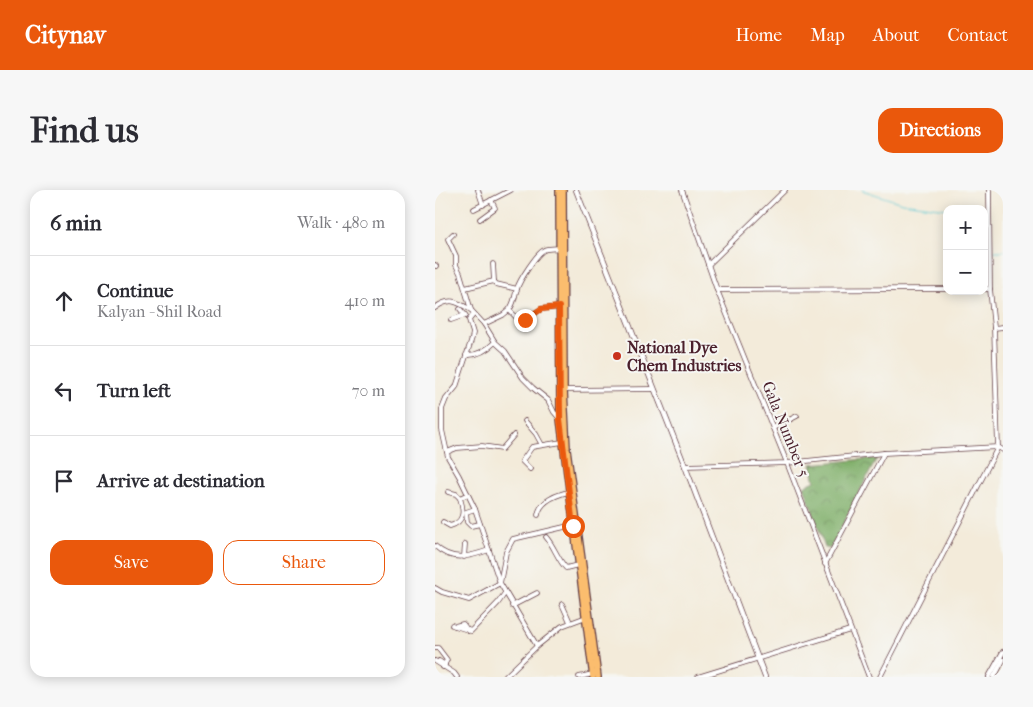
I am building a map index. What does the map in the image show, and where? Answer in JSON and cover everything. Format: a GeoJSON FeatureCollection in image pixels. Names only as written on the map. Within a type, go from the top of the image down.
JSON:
{"type":"FeatureCollection","features":[{"type":"Feature","properties":{"kind":"main road"},"geometry":{"type":"LineString","coordinates":[[559,190],[559,248],[562,286],[559,307],[563,419],[595,676]]}},
{"type":"Feature","properties":{"kind":"main road"},"geometry":{"type":"LineString","coordinates":[[563,190],[564,390],[562,442],[578,565],[587,617]]}},
{"type":"Feature","properties":{"kind":"street"},"geometry":{"type":"LineString","coordinates":[[478,190],[483,205]]}},
{"type":"Feature","properties":{"kind":"street"},"geometry":{"type":"LineString","coordinates":[[497,190],[498,196]]}},
{"type":"Feature","properties":{"kind":"street"},"geometry":{"type":"LineString","coordinates":[[475,209],[511,190]]}},
{"type":"Feature","properties":{"kind":"street"},"geometry":{"type":"LineString","coordinates":[[576,190],[685,466],[765,677]]}},
{"type":"Feature","properties":{"kind":"street","name":"Gala Number 5"},"geometry":{"type":"LineString","coordinates":[[682,190],[717,290],[787,463],[869,677]]}},
{"type":"Feature","properties":{"kind":"street"},"geometry":{"type":"LineString","coordinates":[[708,265],[785,190]]}},
{"type":"Feature","properties":{"kind":"street"},"geometry":{"type":"LineString","coordinates":[[880,677],[998,447],[994,328],[989,289],[989,190]]}},
{"type":"Feature","properties":{"kind":"street"},"geometry":{"type":"LineString","coordinates":[[480,219],[495,208],[491,200]]}},
{"type":"Feature","properties":{"kind":"street"},"geometry":{"type":"LineString","coordinates":[[453,234],[448,240],[473,312],[469,320]]}},
{"type":"Feature","properties":{"kind":"street"},"geometry":{"type":"LineString","coordinates":[[484,324],[509,310],[514,303],[517,289],[538,254],[543,250],[559,248]]}},
{"type":"Feature","properties":{"kind":"street"},"geometry":{"type":"LineString","coordinates":[[493,264],[494,281],[496,284],[517,289]]}},
{"type":"Feature","properties":{"kind":"street"},"geometry":{"type":"LineString","coordinates":[[465,288],[494,281]]}},
{"type":"Feature","properties":{"kind":"street"},"geometry":{"type":"LineString","coordinates":[[717,290],[943,288]]}},
{"type":"Feature","properties":{"kind":"street"},"geometry":{"type":"LineString","coordinates":[[435,308],[447,301],[452,301],[458,302],[473,312],[528,383],[550,402],[554,412],[563,419]]}},
{"type":"Feature","properties":{"kind":"street"},"geometry":{"type":"LineString","coordinates":[[509,310],[521,322],[541,309],[559,307]]}},
{"type":"Feature","properties":{"kind":"street"},"geometry":{"type":"LineString","coordinates":[[460,309],[469,320],[473,332],[462,372],[456,387],[445,402],[441,415],[448,457],[475,509],[500,583],[537,646]]}},
{"type":"Feature","properties":{"kind":"street"},"geometry":{"type":"LineString","coordinates":[[451,320],[465,315]]}},
{"type":"Feature","properties":{"kind":"street"},"geometry":{"type":"LineString","coordinates":[[994,328],[1003,328]]}},
{"type":"Feature","properties":{"kind":"street"},"geometry":{"type":"LineString","coordinates":[[466,355],[478,354],[495,342]]}},
{"type":"Feature","properties":{"kind":"street"},"geometry":{"type":"LineString","coordinates":[[564,390],[655,389]]}},
{"type":"Feature","properties":{"kind":"street"},"geometry":{"type":"LineString","coordinates":[[435,412],[441,415]]}},
{"type":"Feature","properties":{"kind":"street"},"geometry":{"type":"LineString","coordinates":[[773,428],[797,416]]}},
{"type":"Feature","properties":{"kind":"street"},"geometry":{"type":"LineString","coordinates":[[525,421],[542,445]]}},
{"type":"Feature","properties":{"kind":"street"},"geometry":{"type":"LineString","coordinates":[[447,452],[457,448],[482,446],[502,449],[513,435]]}},
{"type":"Feature","properties":{"kind":"street"},"geometry":{"type":"LineString","coordinates":[[530,470],[522,461],[532,447],[562,442]]}},
{"type":"Feature","properties":{"kind":"street"},"geometry":{"type":"LineString","coordinates":[[685,466],[787,463],[884,453],[998,447],[1003,450]]}},
{"type":"Feature","properties":{"kind":"street"},"geometry":{"type":"LineString","coordinates":[[825,564],[884,453]]}},
{"type":"Feature","properties":{"kind":"street"},"geometry":{"type":"LineString","coordinates":[[443,522],[450,526],[460,521],[463,516],[460,498],[456,494],[449,492]]}},
{"type":"Feature","properties":{"kind":"street"},"geometry":{"type":"LineString","coordinates":[[538,514],[547,501],[568,492]]}},
{"type":"Feature","properties":{"kind":"street"},"geometry":{"type":"LineString","coordinates":[[460,498],[468,494]]}},
{"type":"Feature","properties":{"kind":"street"},"geometry":{"type":"LineString","coordinates":[[475,509],[466,512],[467,522],[471,526],[480,524]]}},
{"type":"Feature","properties":{"kind":"street"},"geometry":{"type":"LineString","coordinates":[[500,583],[506,552],[513,539],[573,526]]}},
{"type":"Feature","properties":{"kind":"street"},"geometry":{"type":"LineString","coordinates":[[546,537],[566,568],[578,565]]}},
{"type":"Feature","properties":{"kind":"street"},"geometry":{"type":"LineString","coordinates":[[464,557],[465,544]]}},
{"type":"Feature","properties":{"kind":"street"},"geometry":{"type":"LineString","coordinates":[[435,546],[448,555],[458,558],[489,550]]}},
{"type":"Feature","properties":{"kind":"street"},"geometry":{"type":"LineString","coordinates":[[435,588],[469,600],[500,583]]}},
{"type":"Feature","properties":{"kind":"street"},"geometry":{"type":"LineString","coordinates":[[454,625],[469,631],[474,629],[505,593]]}},
{"type":"Feature","properties":{"kind":"street"},"geometry":{"type":"LineString","coordinates":[[512,606],[537,593]]}},
{"type":"Feature","properties":{"kind":"street"},"geometry":{"type":"LineString","coordinates":[[561,604],[571,622]]}},
{"type":"Feature","properties":{"kind":"street"},"geometry":{"type":"LineString","coordinates":[[505,677],[556,630],[571,622],[587,617]]}},
{"type":"Feature","properties":{"kind":"street"},"geometry":{"type":"LineString","coordinates":[[698,677],[850,630]]}},
{"type":"Feature","properties":{"kind":"street"},"geometry":{"type":"LineString","coordinates":[[435,648],[438,648],[444,654],[447,661],[444,666]]}},
{"type":"Feature","properties":{"kind":"street"},"geometry":{"type":"LineString","coordinates":[[993,675],[1003,652]]}},
{"type":"Feature","properties":{"kind":"street"},"geometry":{"type":"LineString","coordinates":[[993,675],[1003,660]]}},
{"type":"Feature","properties":{"kind":"street"},"geometry":{"type":"LineString","coordinates":[[437,661],[457,677]]}},
{"type":"Feature","properties":{"kind":"street"},"geometry":{"type":"LineString","coordinates":[[579,677],[595,676]]}},
{"type":"Feature","properties":{"kind":"green space"},"geometry":{"type":"Polygon","coordinates":[[[877,458],[831,548],[825,548],[804,486],[815,481],[811,464],[877,458]]]}},
{"type":"Feature","properties":{"kind":"waterway"},"geometry":{"type":"LineString","coordinates":[[862,190],[902,203],[943,208]]}},
{"type":"Feature","properties":{"kind":"waterway"},"geometry":{"type":"LineString","coordinates":[[993,251],[1003,251]]}},
{"type":"Feature","properties":{"kind":"place","name":"National Dye Chem Industries"},"geometry":{"type":"Point","coordinates":[617,356]}},
{"type":"Feature","properties":{"kind":"route"},"geometry":{"type":"LineString","coordinates":[[525,320],[541,309],[559,307],[560,419],[573,526]]}}]}
